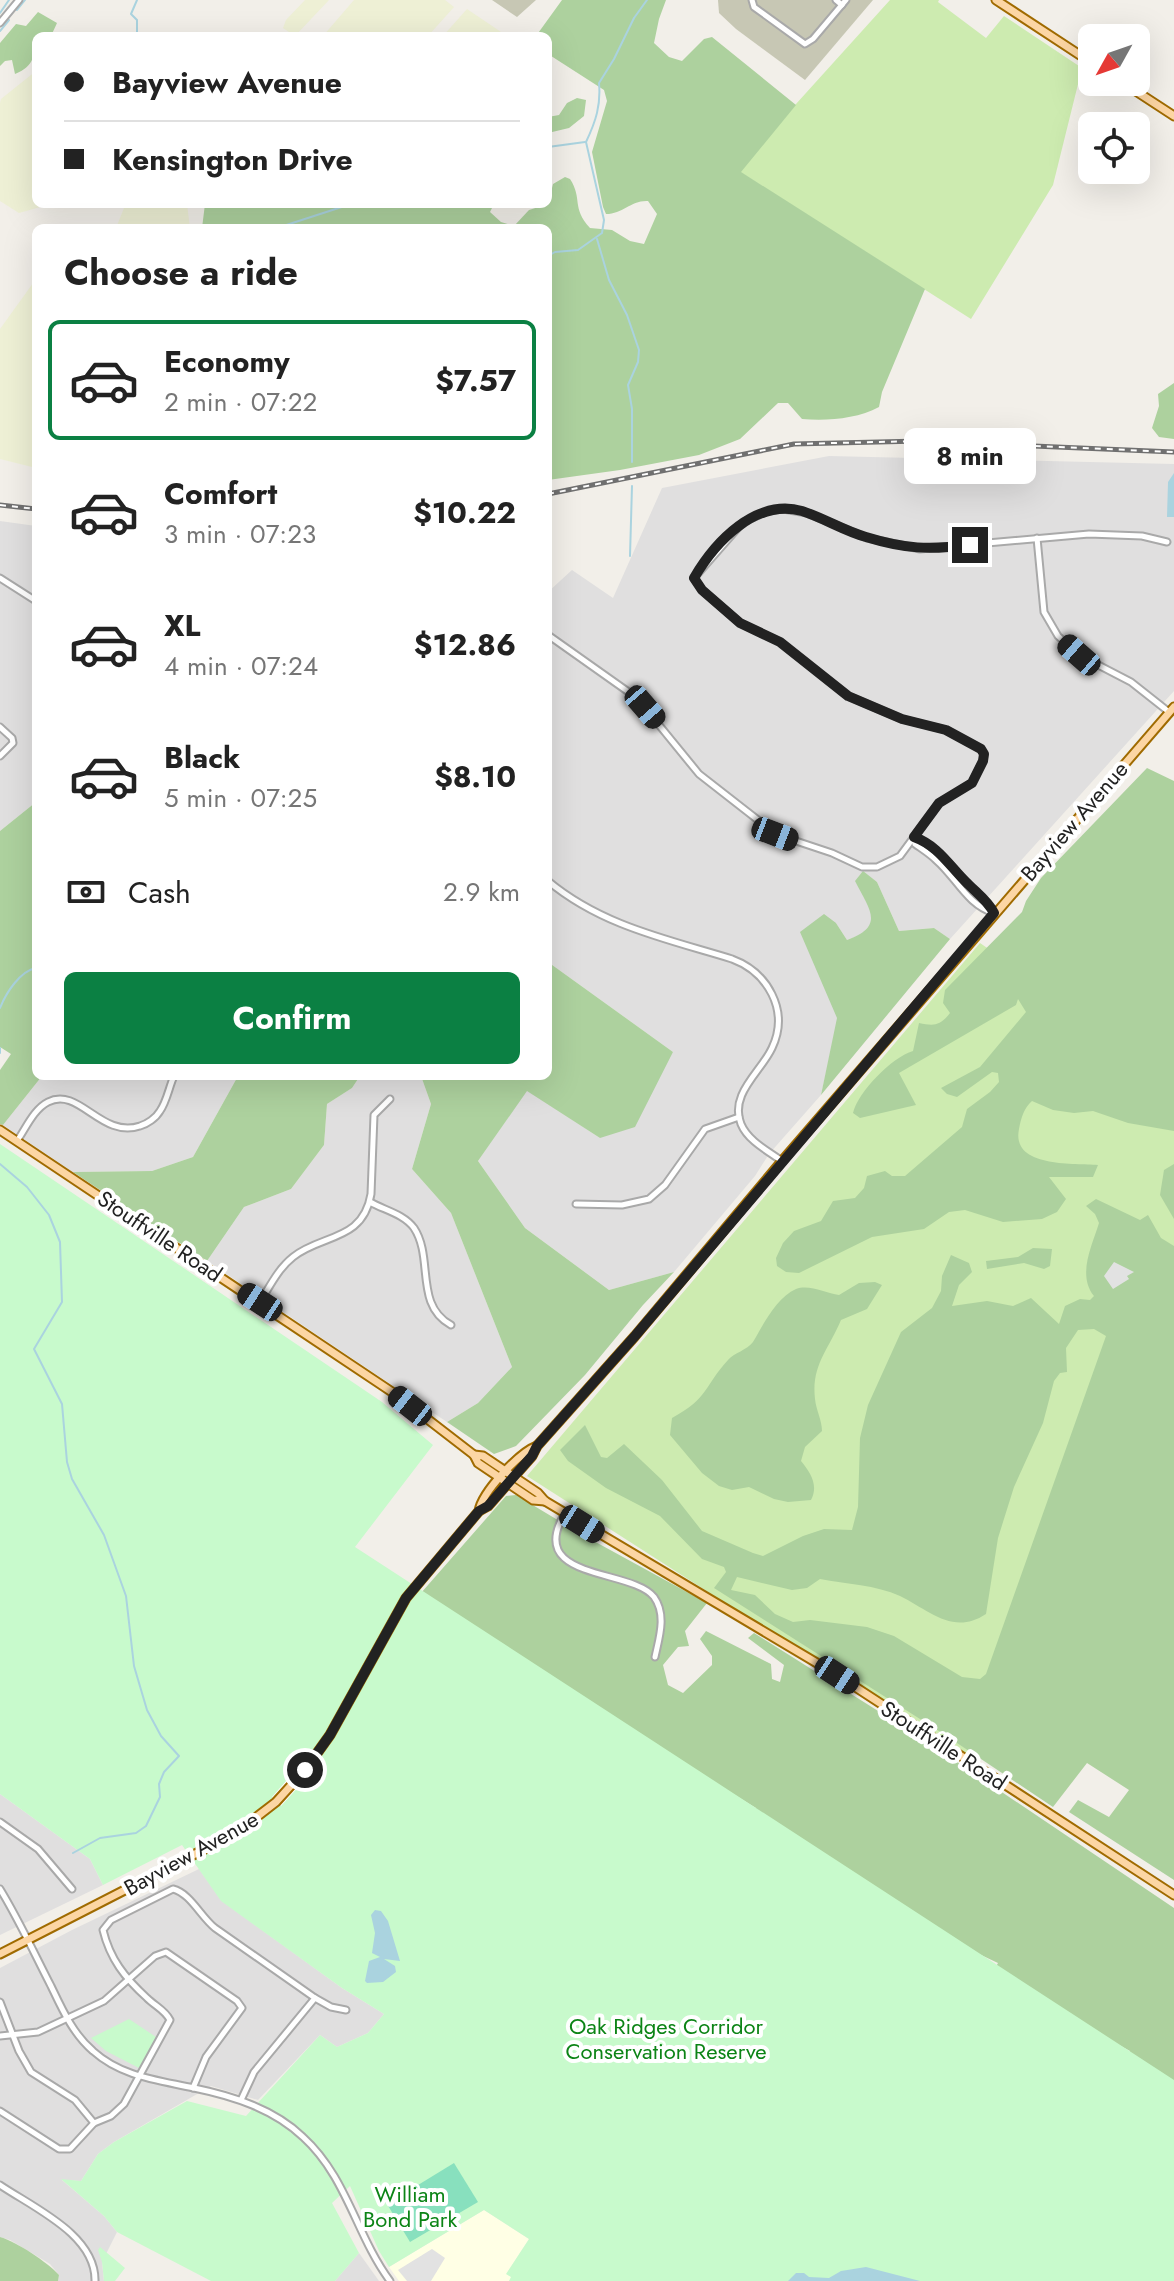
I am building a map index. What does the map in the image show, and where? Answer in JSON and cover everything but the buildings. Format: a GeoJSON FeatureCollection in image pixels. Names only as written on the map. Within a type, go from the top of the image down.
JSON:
{"type":"FeatureCollection","features":[{"type":"Feature","properties":{"kind":"main road"},"geometry":{"type":"LineString","coordinates":[[996,0],[1078,54]]}},
{"type":"Feature","properties":{"kind":"main road"},"geometry":{"type":"LineString","coordinates":[[1143,96],[1174,116]]}},
{"type":"Feature","properties":{"kind":"main road","name":"Bayview Avenue"},"geometry":{"type":"LineString","coordinates":[[0,1954],[236,1833],[276,1802],[305,1770],[330,1735],[406,1598],[479,1511],[488,1506],[507,1477],[532,1456],[537,1446],[635,1336],[994,913],[1172,710]]}},
{"type":"Feature","properties":{"kind":"main road","name":"Stouffville Road"},"geometry":{"type":"LineString","coordinates":[[0,1130],[395,1394],[474,1455],[478,1463],[507,1477],[533,1500],[545,1501],[837,1675],[1174,1895]]}},
{"type":"Feature","properties":{"kind":"street"},"geometry":{"type":"LineString","coordinates":[[0,23],[19,0]]}},
{"type":"Feature","properties":{"kind":"street"},"geometry":{"type":"LineString","coordinates":[[752,0],[754,7],[805,44],[813,39],[844,2],[836,0]]}},
{"type":"Feature","properties":{"kind":"street"},"geometry":{"type":"LineString","coordinates":[[552,638],[637,698],[699,774],[775,834],[832,853],[862,867],[877,867],[900,856],[939,803],[972,783],[984,754],[981,749],[946,730],[902,719],[848,696],[780,642],[740,623],[702,590],[694,578],[743,522],[768,511],[783,509],[807,513],[867,538],[920,549],[1089,534],[1142,536],[1167,542]]}},
{"type":"Feature","properties":{"kind":"street"},"geometry":{"type":"LineString","coordinates":[[1037,538],[1044,612],[1058,636],[1079,655],[1131,682],[1172,710]]}},
{"type":"Feature","properties":{"kind":"street"},"geometry":{"type":"LineString","coordinates":[[0,578],[32,598]]}},
{"type":"Feature","properties":{"kind":"street"},"geometry":{"type":"LineString","coordinates":[[0,727],[8,733],[13,743],[0,756]]}},
{"type":"Feature","properties":{"kind":"street"},"geometry":{"type":"LineString","coordinates":[[914,837],[915,844],[937,860],[959,888],[984,910],[994,913]]}},
{"type":"Feature","properties":{"kind":"street"},"geometry":{"type":"LineString","coordinates":[[552,884],[585,908],[618,924],[732,959],[749,966],[765,981],[776,1002],[776,1038],[739,1101],[739,1117],[748,1135],[782,1161]]}},
{"type":"Feature","properties":{"kind":"street"},"geometry":{"type":"LineString","coordinates":[[17,1141],[43,1104],[59,1098],[72,1101],[112,1127],[128,1129],[146,1124],[160,1111],[172,1080]]}},
{"type":"Feature","properties":{"kind":"street"},"geometry":{"type":"LineString","coordinates":[[260,1302],[279,1271],[293,1256],[338,1238],[357,1224],[370,1202],[374,1115],[390,1099]]}},
{"type":"Feature","properties":{"kind":"street"},"geometry":{"type":"LineString","coordinates":[[576,1204],[622,1205],[649,1199],[665,1185],[705,1129],[739,1117]]}},
{"type":"Feature","properties":{"kind":"street"},"geometry":{"type":"LineString","coordinates":[[370,1202],[414,1228],[421,1245],[432,1307],[441,1320],[451,1325]]}},
{"type":"Feature","properties":{"kind":"street"},"geometry":{"type":"LineString","coordinates":[[565,1513],[556,1527],[555,1537],[557,1546],[567,1559],[581,1569],[637,1586],[653,1596],[660,1611],[661,1627],[655,1657]]}},
{"type":"Feature","properties":{"kind":"street"},"geometry":{"type":"LineString","coordinates":[[0,1822],[38,1849],[72,1889]]}},
{"type":"Feature","properties":{"kind":"street"},"geometry":{"type":"LineString","coordinates":[[0,1889],[67,2019],[92,2051],[121,2070],[140,2077],[241,2100],[281,2120],[319,2153],[340,2184],[383,2277],[390,2281]]}},
{"type":"Feature","properties":{"kind":"street"},"geometry":{"type":"LineString","coordinates":[[0,2111],[65,2150],[70,2149],[94,2123],[111,2116],[124,2104],[170,2020],[164,2011],[146,1998],[112,1958],[103,1930],[105,1925],[173,1889],[184,1893],[215,1928],[315,1998],[331,2007],[346,2010]]}},
{"type":"Feature","properties":{"kind":"street"},"geometry":{"type":"LineString","coordinates":[[0,2036],[38,2032],[104,2001],[155,1956],[166,1952],[241,2005],[240,2013],[206,2057],[193,2088]]}},
{"type":"Feature","properties":{"kind":"street"},"geometry":{"type":"LineString","coordinates":[[241,2100],[254,2072],[315,1998]]}},
{"type":"Feature","properties":{"kind":"street"},"geometry":{"type":"LineString","coordinates":[[0,2002],[31,2072],[75,2100],[94,2123]]}},
{"type":"Feature","properties":{"kind":"street"},"geometry":{"type":"LineString","coordinates":[[0,2185],[84,2245],[91,2257],[95,2281]]}},
{"type":"Feature","properties":{"kind":"shaded area"},"geometry":{"type":"Polygon","coordinates":[[[305,0],[329,0],[299,32],[289,32],[283,28],[286,20],[305,0]]]}},
{"type":"Feature","properties":{"kind":"shaded area"},"geometry":{"type":"Polygon","coordinates":[[[354,0],[445,0],[454,7],[432,32],[326,32],[354,0]]]}},
{"type":"Feature","properties":{"kind":"shaded area"},"geometry":{"type":"Polygon","coordinates":[[[492,0],[536,0],[517,17],[492,0]]]}},
{"type":"Feature","properties":{"kind":"shaded area"},"geometry":{"type":"Polygon","coordinates":[[[718,0],[873,0],[805,80],[736,29],[719,13],[718,0]]]}},
{"type":"Feature","properties":{"kind":"shaded area"},"geometry":{"type":"Polygon","coordinates":[[[467,9],[501,32],[447,32],[467,9]]]}},
{"type":"Feature","properties":{"kind":"shaded area"},"geometry":{"type":"Polygon","coordinates":[[[32,74],[32,208],[37,208],[19,213],[0,201],[1,99],[32,74]]]}},
{"type":"Feature","properties":{"kind":"shaded area"},"geometry":{"type":"Polygon","coordinates":[[[124,208],[188,208],[190,224],[118,224],[124,208]]]}},
{"type":"Feature","properties":{"kind":"shaded area"},"geometry":{"type":"Polygon","coordinates":[[[32,285],[32,467],[0,459],[0,329],[32,285]]]}},
{"type":"Feature","properties":{"kind":"shaded area"},"geometry":{"type":"Polygon","coordinates":[[[829,456],[1174,464],[1174,691],[950,939],[934,928],[899,931],[877,882],[863,872],[872,918],[865,933],[847,940],[836,923],[801,932],[838,1018],[821,1095],[674,1272],[609,1290],[525,1228],[478,1161],[527,1090],[600,1138],[673,1052],[552,965],[552,588],[572,570],[613,598],[662,488],[829,456]]]}},
{"type":"Feature","properties":{"kind":"shaded area"},"geometry":{"type":"Polygon","coordinates":[[[0,521],[32,525],[32,805],[0,831],[0,521]]]}},
{"type":"Feature","properties":{"kind":"shaded area"},"geometry":{"type":"Polygon","coordinates":[[[39,1080],[236,1080],[193,1157],[152,1171],[73,1172],[3,1125],[39,1080]]]}},
{"type":"Feature","properties":{"kind":"shaded area"},"geometry":{"type":"Polygon","coordinates":[[[357,1080],[422,1080],[431,1104],[412,1169],[451,1213],[512,1367],[478,1403],[447,1422],[207,1261],[244,1207],[291,1189],[324,1145],[327,1104],[352,1088],[357,1080]]]}},
{"type":"Feature","properties":{"kind":"shaded area"},"geometry":{"type":"Polygon","coordinates":[[[1114,1262],[1134,1272],[1113,1289],[1104,1276],[1114,1262]]]}},
{"type":"Feature","properties":{"kind":"shaded area"},"geometry":{"type":"Polygon","coordinates":[[[0,1794],[90,1859],[103,1885],[0,1935],[0,1794]]]}},
{"type":"Feature","properties":{"kind":"shaded area"},"geometry":{"type":"Polygon","coordinates":[[[199,1869],[222,1901],[342,1988],[384,2014],[368,2033],[337,2047],[320,2035],[258,2100],[211,2086],[114,2142],[98,2154],[81,2181],[62,2180],[104,2216],[117,2232],[102,2262],[104,2281],[58,2281],[59,2275],[50,2264],[0,2237],[0,1968],[199,1869]]]}},
{"type":"Feature","properties":{"kind":"shaded area"},"geometry":{"type":"Polygon","coordinates":[[[484,2210],[529,2239],[507,2273],[512,2277],[509,2281],[399,2281],[389,2267],[484,2210]]]}},
{"type":"Feature","properties":{"kind":"shaded area"},"geometry":{"type":"Polygon","coordinates":[[[432,2249],[445,2258],[431,2281],[407,2281],[398,2270],[432,2249]]]}},
{"type":"Feature","properties":{"kind":"shaded area"},"geometry":{"type":"Polygon","coordinates":[[[359,2253],[379,2281],[335,2281],[359,2253]]]}},
{"type":"Feature","properties":{"kind":"green space"},"geometry":{"type":"Polygon","coordinates":[[[562,0],[666,0],[654,43],[669,57],[682,61],[704,39],[712,37],[796,105],[741,172],[925,289],[882,392],[879,407],[852,417],[812,420],[802,419],[788,403],[778,403],[740,439],[699,455],[552,479],[552,224],[516,224],[529,210],[552,208],[553,184],[565,177],[574,186],[579,209],[590,228],[612,230],[630,241],[644,244],[657,214],[648,201],[606,214],[592,152],[607,101],[604,90],[552,57],[552,32],[539,32],[562,0]]]}},
{"type":"Feature","properties":{"kind":"green space"},"geometry":{"type":"Polygon","coordinates":[[[890,0],[939,0],[986,38],[1004,16],[1078,65],[1078,84],[1053,185],[971,319],[740,172],[796,104],[890,0]]]}},
{"type":"Feature","properties":{"kind":"green space"},"geometry":{"type":"Polygon","coordinates":[[[38,12],[57,23],[53,32],[32,32],[32,60],[15,74],[12,60],[0,66],[0,43],[16,24],[26,26],[38,12]]]}},
{"type":"Feature","properties":{"kind":"green space"},"geometry":{"type":"Polygon","coordinates":[[[577,98],[586,100],[584,116],[569,128],[552,132],[552,116],[559,115],[567,103],[577,98]]]}},
{"type":"Feature","properties":{"kind":"green space"},"geometry":{"type":"Polygon","coordinates":[[[204,208],[492,208],[490,212],[508,224],[202,224],[204,208]]]}},
{"type":"Feature","properties":{"kind":"green space"},"geometry":{"type":"Polygon","coordinates":[[[1174,383],[1174,439],[1159,437],[1152,428],[1159,406],[1158,394],[1174,383]]]}},
{"type":"Feature","properties":{"kind":"green space"},"geometry":{"type":"Polygon","coordinates":[[[1147,768],[1174,781],[1174,1131],[1128,1123],[1093,1111],[1074,1113],[1053,1110],[1032,1101],[1023,1114],[1019,1129],[1019,1142],[1024,1151],[1046,1161],[1098,1165],[1093,1177],[1049,1177],[1066,1199],[1057,1212],[1042,1219],[1003,1222],[965,1210],[949,1212],[924,1229],[872,1237],[799,1273],[786,1272],[777,1266],[776,1258],[783,1243],[794,1231],[821,1221],[833,1201],[855,1198],[864,1188],[867,1176],[885,1171],[892,1176],[905,1176],[962,1127],[967,1109],[999,1082],[998,1073],[992,1072],[957,1097],[941,1088],[980,1067],[1026,1012],[1018,999],[1016,1005],[899,1073],[916,1105],[860,1118],[853,1113],[877,1076],[895,1060],[913,1051],[919,1023],[936,1024],[950,1013],[943,1003],[945,990],[1022,912],[1041,878],[1147,768]]]}},
{"type":"Feature","properties":{"kind":"green space"},"geometry":{"type":"Polygon","coordinates":[[[32,805],[32,1080],[39,1080],[3,1125],[0,1124],[0,1070],[11,1054],[0,1047],[0,831],[32,805]]]}},
{"type":"Feature","properties":{"kind":"green space"},"geometry":{"type":"Polygon","coordinates":[[[863,871],[877,882],[899,931],[934,928],[950,939],[821,1095],[837,1018],[800,932],[824,914],[836,923],[847,940],[867,929],[871,916],[869,908],[855,881],[863,871]]]}},
{"type":"Feature","properties":{"kind":"green space"},"geometry":{"type":"Polygon","coordinates":[[[980,943],[1174,1077],[1174,1342],[1088,1397],[966,1757],[527,1476],[980,943]]]}},
{"type":"Feature","properties":{"kind":"green space"},"geometry":{"type":"Polygon","coordinates":[[[552,965],[673,1052],[635,1127],[600,1138],[527,1091],[478,1161],[525,1228],[609,1290],[674,1272],[585,1375],[516,1446],[494,1454],[447,1422],[478,1403],[512,1367],[451,1213],[412,1169],[431,1104],[422,1080],[552,1080],[552,965]]]}},
{"type":"Feature","properties":{"kind":"green space"},"geometry":{"type":"Polygon","coordinates":[[[236,1080],[357,1080],[352,1088],[327,1104],[324,1145],[291,1189],[244,1207],[207,1261],[73,1172],[152,1171],[193,1157],[236,1080]]]}},
{"type":"Feature","properties":{"kind":"green space","name":"Oak Ridges Corridor Conservation Reserve"},"geometry":{"type":"Polygon","coordinates":[[[0,1144],[382,1402],[433,1445],[355,1547],[1174,2080],[1174,2281],[509,2281],[511,2277],[506,2274],[529,2239],[484,2210],[389,2267],[350,2186],[332,2203],[359,2253],[335,2281],[211,2281],[117,2232],[104,2216],[61,2179],[81,2181],[98,2154],[187,2101],[246,2116],[320,2035],[337,2047],[368,2033],[384,2014],[342,1988],[221,1901],[182,1845],[103,1885],[90,1859],[0,1794],[0,1144]]]}},
{"type":"Feature","properties":{"kind":"green space"},"geometry":{"type":"Polygon","coordinates":[[[1174,1164],[1174,1219],[1160,1195],[1164,1170],[1174,1164]]]}},
{"type":"Feature","properties":{"kind":"green space"},"geometry":{"type":"Polygon","coordinates":[[[1096,1199],[1140,1220],[1148,1215],[1161,1238],[1174,1246],[1174,1880],[1069,1812],[1078,1800],[1109,1817],[1129,1790],[1087,1763],[1053,1807],[714,1588],[726,1572],[724,1567],[702,1559],[660,1516],[606,1488],[568,1461],[560,1450],[585,1425],[601,1457],[607,1458],[624,1444],[662,1480],[702,1531],[763,1556],[824,1529],[852,1530],[858,1507],[860,1438],[868,1405],[901,1332],[932,1308],[941,1291],[942,1276],[951,1255],[969,1263],[972,1272],[959,1285],[952,1306],[987,1301],[1013,1306],[1031,1298],[1059,1324],[1065,1306],[1080,1299],[1090,1300],[1094,1296],[1089,1288],[1086,1270],[1099,1223],[1086,1206],[1096,1199]],[[1094,1329],[1078,1330],[1066,1348],[1067,1372],[1060,1373],[1054,1381],[1043,1423],[1014,1487],[998,1538],[986,1614],[974,1620],[952,1622],[891,1592],[820,1579],[807,1588],[792,1590],[737,1577],[731,1590],[755,1595],[775,1614],[793,1622],[810,1620],[867,1627],[894,1636],[962,1677],[980,1679],[986,1674],[1106,1336],[1094,1329]]]}},
{"type":"Feature","properties":{"kind":"green space"},"geometry":{"type":"Polygon","coordinates":[[[1033,1248],[1052,1249],[1050,1266],[1044,1269],[1024,1263],[987,1269],[986,1261],[1018,1257],[1033,1248]]]}},
{"type":"Feature","properties":{"kind":"green space"},"geometry":{"type":"Polygon","coordinates":[[[859,1283],[882,1285],[867,1309],[841,1320],[818,1367],[814,1387],[822,1431],[805,1447],[801,1461],[814,1484],[811,1500],[788,1502],[749,1487],[732,1490],[719,1486],[702,1473],[670,1435],[672,1418],[700,1398],[720,1369],[753,1342],[771,1312],[789,1293],[806,1288],[839,1295],[859,1283]]]}},
{"type":"Feature","properties":{"kind":"green space"},"geometry":{"type":"Polygon","coordinates":[[[516,1495],[707,1603],[685,1631],[689,1646],[678,1647],[663,1665],[668,1685],[683,1693],[712,1665],[712,1656],[700,1639],[706,1631],[771,1664],[772,1679],[780,1682],[784,1665],[748,1638],[754,1633],[929,1743],[1174,1908],[1174,2081],[1163,2075],[1125,2113],[1083,2170],[1174,2229],[1174,2256],[1023,2158],[1016,2160],[988,2193],[974,2194],[840,2186],[831,2192],[773,2190],[760,2183],[692,2179],[682,2183],[670,2172],[685,2165],[825,2180],[844,2174],[958,2180],[991,2163],[1001,2144],[993,2135],[879,2058],[760,1986],[562,1849],[360,1718],[361,1711],[419,1744],[483,1635],[421,1593],[506,1496],[516,1495]],[[627,1729],[560,1833],[925,2074],[972,2011],[998,1963],[947,1939],[931,1961],[922,1936],[909,1920],[901,1937],[847,1901],[829,1923],[766,1880],[759,1901],[726,1878],[724,1865],[756,1808],[627,1729]],[[1057,2012],[984,2020],[942,2082],[1070,2162],[1125,2071],[1130,2051],[1068,2017],[1057,2012]]]}},
{"type":"Feature","properties":{"kind":"green space"},"geometry":{"type":"Polygon","coordinates":[[[129,2019],[156,2037],[139,2068],[106,2051],[91,2038],[129,2019]]]}},
{"type":"Feature","properties":{"kind":"green space","name":"William Bond Park"},"geometry":{"type":"Polygon","coordinates":[[[454,2163],[478,2202],[410,2242],[387,2204],[454,2163]]]}},
{"type":"Feature","properties":{"kind":"green space"},"geometry":{"type":"Polygon","coordinates":[[[0,2237],[47,2264],[59,2275],[58,2281],[0,2281],[0,2237]]]}},
{"type":"Feature","properties":{"kind":"green space"},"geometry":{"type":"Polygon","coordinates":[[[100,2247],[125,2268],[115,2281],[104,2281],[100,2247]]]}},
{"type":"Feature","properties":{"kind":"water"},"geometry":{"type":"Polygon","coordinates":[[[1174,473],[1174,517],[1167,517],[1168,482],[1174,473]]]}},
{"type":"Feature","properties":{"kind":"water"},"geometry":{"type":"Polygon","coordinates":[[[375,1910],[381,1911],[388,1921],[400,1961],[384,1959],[395,1966],[396,1972],[383,1982],[367,1983],[369,1961],[380,1957],[372,1953],[375,1933],[371,1915],[375,1910]]]}},
{"type":"Feature","properties":{"kind":"water"},"geometry":{"type":"Polygon","coordinates":[[[866,2267],[920,2281],[788,2281],[796,2273],[829,2278],[841,2271],[866,2267]]]}},
{"type":"Feature","properties":{"kind":"pier"},"geometry":{"type":"Polygon","coordinates":[[[301,1764],[311,1773],[281,1806],[272,1797],[301,1764]]]}},
{"type":"Feature","properties":{"kind":"waterway"},"geometry":{"type":"LineString","coordinates":[[0,13],[9,0]]}},
{"type":"Feature","properties":{"kind":"waterway"},"geometry":{"type":"LineString","coordinates":[[17,10],[25,0]]}},
{"type":"Feature","properties":{"kind":"waterway"},"geometry":{"type":"LineString","coordinates":[[137,0],[131,14],[137,20],[137,32]]}},
{"type":"Feature","properties":{"kind":"waterway"},"geometry":{"type":"LineString","coordinates":[[552,254],[578,250],[602,233],[604,220],[586,142],[597,113],[599,83],[647,0]]}},
{"type":"Feature","properties":{"kind":"waterway"},"geometry":{"type":"LineString","coordinates":[[0,31],[9,20]]}},
{"type":"Feature","properties":{"kind":"waterway"},"geometry":{"type":"LineString","coordinates":[[552,146],[585,142]]}},
{"type":"Feature","properties":{"kind":"waterway"},"geometry":{"type":"LineString","coordinates":[[289,224],[339,208]]}},
{"type":"Feature","properties":{"kind":"waterway"},"geometry":{"type":"LineString","coordinates":[[597,239],[609,280],[627,315],[639,350],[638,362],[628,385],[632,409],[632,462]]}},
{"type":"Feature","properties":{"kind":"waterway"},"geometry":{"type":"LineString","coordinates":[[630,556],[632,486]]}},
{"type":"Feature","properties":{"kind":"waterway"},"geometry":{"type":"LineString","coordinates":[[0,1008],[19,978],[32,969]]}},
{"type":"Feature","properties":{"kind":"waterway"},"geometry":{"type":"LineString","coordinates":[[0,1048],[0,1053]]}},
{"type":"Feature","properties":{"kind":"waterway"},"geometry":{"type":"LineString","coordinates":[[0,1164],[27,1187],[49,1215],[60,1242],[62,1302],[34,1349],[62,1404],[67,1462],[72,1479],[104,1535],[126,1596],[134,1666],[147,1710],[161,1736],[179,1756],[164,1772],[159,1784],[160,1797],[146,1826],[136,1833],[100,1838],[73,1853]]}},
{"type":"Feature","properties":{"kind":"railway"},"geometry":{"type":"LineString","coordinates":[[552,493],[794,444],[920,441],[1174,452]]}},
{"type":"Feature","properties":{"kind":"railway"},"geometry":{"type":"LineString","coordinates":[[0,505],[32,509]]}},
{"type":"Feature","properties":{"kind":"route"},"geometry":{"type":"LineString","coordinates":[[305,1770],[330,1735],[406,1598],[424,1573],[532,1456],[537,1446],[635,1336],[994,913],[990,904],[965,882],[943,854],[914,837],[939,803],[972,783],[983,761],[981,749],[954,733],[902,719],[848,696],[780,642],[740,623],[694,581],[696,573],[743,522],[755,515],[783,509],[797,510],[867,538],[900,546],[927,550],[970,545]]}}]}
